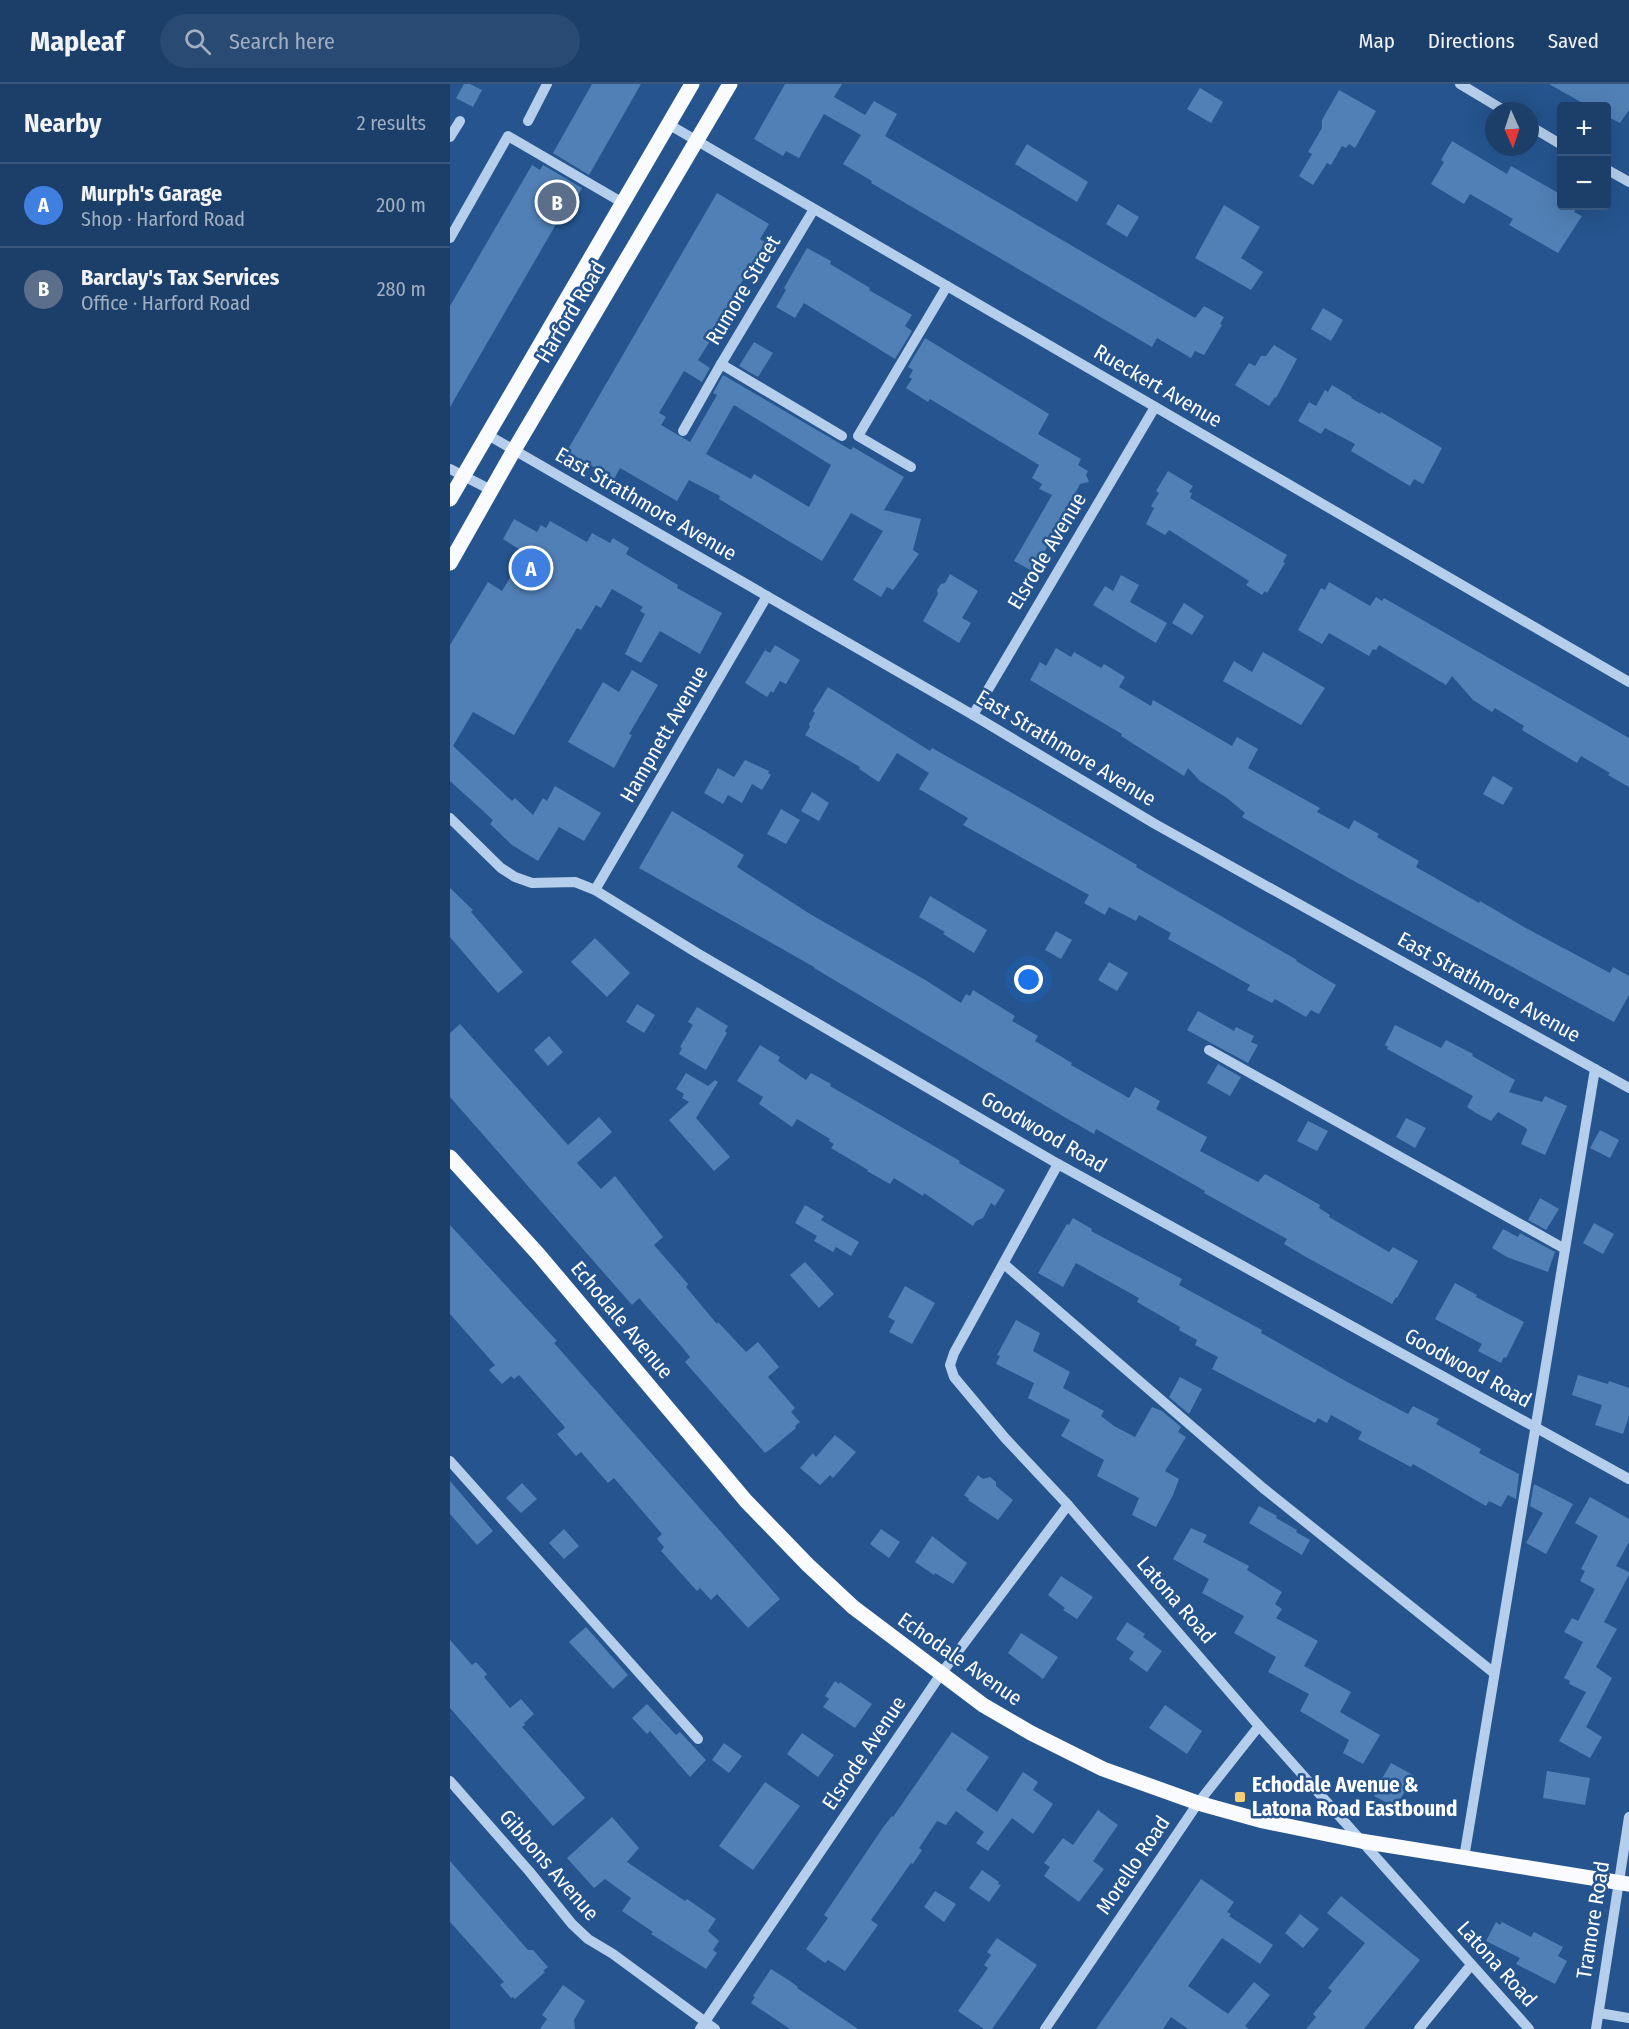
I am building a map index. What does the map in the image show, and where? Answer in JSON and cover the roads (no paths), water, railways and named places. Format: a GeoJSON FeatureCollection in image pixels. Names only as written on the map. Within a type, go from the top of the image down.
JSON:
{"type":"FeatureCollection","features":[{"type":"Feature","properties":{"kind":"main road","name":"Harford Road"},"geometry":{"type":"LineString","coordinates":[[450,499],[457,473],[488,435],[692,84]]}},
{"type":"Feature","properties":{"kind":"main road","name":"Harford Road"},"geometry":{"type":"LineString","coordinates":[[450,563],[730,84]]}},
{"type":"Feature","properties":{"kind":"main road","name":"Echodale Avenue"},"geometry":{"type":"LineString","coordinates":[[450,1157],[539,1255],[762,1517],[808,1565],[853,1607],[983,1704],[1030,1733],[1103,1769],[1198,1803],[1263,1821],[1361,1841],[1623,1883]]}},
{"type":"Feature","properties":{"kind":"street"},"geometry":{"type":"LineString","coordinates":[[528,121],[547,84]]}},
{"type":"Feature","properties":{"kind":"street"},"geometry":{"type":"LineString","coordinates":[[1460,84],[1490,102]]}},
{"type":"Feature","properties":{"kind":"street"},"geometry":{"type":"LineString","coordinates":[[450,137],[460,121]]}},
{"type":"Feature","properties":{"kind":"street","name":"Rueckert Avenue"},"geometry":{"type":"LineString","coordinates":[[668,124],[1629,682]]}},
{"type":"Feature","properties":{"kind":"street"},"geometry":{"type":"LineString","coordinates":[[1539,131],[1557,142]]}},
{"type":"Feature","properties":{"kind":"street"},"geometry":{"type":"LineString","coordinates":[[450,238],[508,136],[623,202]]}},
{"type":"Feature","properties":{"kind":"street"},"geometry":{"type":"LineString","coordinates":[[1611,172],[1629,182]]}},
{"type":"Feature","properties":{"kind":"street","name":"Rumore Street"},"geometry":{"type":"LineString","coordinates":[[814,209],[721,364],[842,436]]}},
{"type":"Feature","properties":{"kind":"street"},"geometry":{"type":"LineString","coordinates":[[911,467],[858,436],[948,286]]}},
{"type":"Feature","properties":{"kind":"street"},"geometry":{"type":"LineString","coordinates":[[683,431],[721,364]]}},
{"type":"Feature","properties":{"kind":"street","name":"Elsrode Avenue"},"geometry":{"type":"LineString","coordinates":[[973,715],[1155,407]]}},
{"type":"Feature","properties":{"kind":"street","name":"East Strathmore Avenue"},"geometry":{"type":"LineString","coordinates":[[488,435],[973,715],[1155,824],[1629,1088]]}},
{"type":"Feature","properties":{"kind":"street"},"geometry":{"type":"LineString","coordinates":[[457,473],[491,490]]}},
{"type":"Feature","properties":{"kind":"street","name":"Hampnett Avenue"},"geometry":{"type":"LineString","coordinates":[[595,890],[767,596]]}},
{"type":"Feature","properties":{"kind":"street","name":"Goodwood Road"},"geometry":{"type":"LineString","coordinates":[[450,818],[501,868],[515,877],[532,883],[575,882],[595,890],[1058,1164],[1629,1479]]}},
{"type":"Feature","properties":{"kind":"street"},"geometry":{"type":"LineString","coordinates":[[1209,1050],[1565,1249]]}},
{"type":"Feature","properties":{"kind":"street"},"geometry":{"type":"LineString","coordinates":[[1464,1858],[1595,1069]]}},
{"type":"Feature","properties":{"kind":"street","name":"Latona Road"},"geometry":{"type":"LineString","coordinates":[[1058,1164],[954,1353],[950,1365],[954,1377],[1005,1438],[1068,1504],[1258,1726],[1529,2029]]}},
{"type":"Feature","properties":{"kind":"street"},"geometry":{"type":"LineString","coordinates":[[1004,1264],[1263,1488],[1494,1673]]}},
{"type":"Feature","properties":{"kind":"street"},"geometry":{"type":"LineString","coordinates":[[450,1461],[698,1738]]}},
{"type":"Feature","properties":{"kind":"street","name":"Elsrode Avenue"},"geometry":{"type":"LineString","coordinates":[[702,2026],[941,1674],[1068,1504]]}},
{"type":"Feature","properties":{"kind":"street","name":"Morello Road"},"geometry":{"type":"LineString","coordinates":[[1045,2029],[1198,1803],[1258,1726]]}},
{"type":"Feature","properties":{"kind":"street","name":"Gibbons Avenue"},"geometry":{"type":"LineString","coordinates":[[450,1781],[572,1924],[588,1939],[613,1954],[702,2026],[715,2029]]}},
{"type":"Feature","properties":{"kind":"street","name":"Tramore Road"},"geometry":{"type":"LineString","coordinates":[[1596,2029],[1623,1883],[1629,1817]]}},
{"type":"Feature","properties":{"kind":"street"},"geometry":{"type":"LineString","coordinates":[[1419,2029],[1471,1965]]}},
{"type":"Feature","properties":{"kind":"street"},"geometry":{"type":"LineString","coordinates":[[1599,2013],[1629,2018]]}},
{"type":"Feature","properties":{"kind":"place","name":"Barclay's Tax Services"},"geometry":{"type":"Point","coordinates":[557,202]}},
{"type":"Feature","properties":{"kind":"place","name":"Murph's Garage"},"geometry":{"type":"Point","coordinates":[531,568]}},
{"type":"Feature","properties":{"kind":"place","name":"Echodale Avenue & Latona Road Eastbound"},"geometry":{"type":"Point","coordinates":[1240,1797]}}]}
